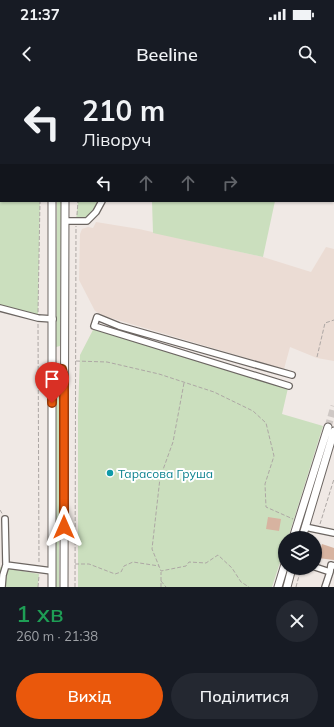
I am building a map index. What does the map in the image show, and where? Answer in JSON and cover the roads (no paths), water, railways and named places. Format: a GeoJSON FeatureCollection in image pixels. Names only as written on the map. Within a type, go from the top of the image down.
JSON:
{"type":"FeatureCollection","features":[{"type":"Feature","properties":{"kind":"main road"},"geometry":{"type":"LineString","coordinates":[[52,202],[52,587]]}},
{"type":"Feature","properties":{"kind":"main road"},"geometry":{"type":"LineString","coordinates":[[64,587],[65,202]]}},
{"type":"Feature","properties":{"kind":"main road"},"geometry":{"type":"LineString","coordinates":[[53,351],[55,354],[62,354],[64,345]]}},
{"type":"Feature","properties":{"kind":"main road"},"geometry":{"type":"LineString","coordinates":[[52,372],[54,368],[62,369],[64,377]]}},
{"type":"Feature","properties":{"kind":"main road"},"geometry":{"type":"LineString","coordinates":[[295,531],[296,522],[331,429]]}},
{"type":"Feature","properties":{"kind":"main road"},"geometry":{"type":"LineString","coordinates":[[304,531],[331,429]]}},
{"type":"Feature","properties":{"kind":"main road"},"geometry":{"type":"LineString","coordinates":[[296,522],[300,530],[305,527]]}},
{"type":"Feature","properties":{"kind":"main road"},"geometry":{"type":"LineString","coordinates":[[278,587],[282,575]]}},
{"type":"Feature","properties":{"kind":"main road"},"geometry":{"type":"LineString","coordinates":[[287,587],[290,575]]}},
{"type":"Feature","properties":{"kind":"street"},"geometry":{"type":"LineString","coordinates":[[65,221],[87,221],[96,212],[101,202]]}},
{"type":"Feature","properties":{"kind":"street"},"geometry":{"type":"LineString","coordinates":[[0,308],[38,318],[53,319]]}},
{"type":"Feature","properties":{"kind":"street"},"geometry":{"type":"LineString","coordinates":[[289,386],[94,326],[97,317],[118,326],[292,375]]}},
{"type":"Feature","properties":{"kind":"street"},"geometry":{"type":"LineString","coordinates":[[2,587],[6,565],[5,519]]}},
{"type":"Feature","properties":{"kind":"street"},"geometry":{"type":"LineString","coordinates":[[305,527],[318,531],[334,533]]}},
{"type":"Feature","properties":{"kind":"street"},"geometry":{"type":"LineString","coordinates":[[6,565],[52,572]]}},
{"type":"Feature","properties":{"kind":"street"},"geometry":{"type":"LineString","coordinates":[[325,587],[331,565],[334,566]]}},
{"type":"Feature","properties":{"kind":"street"},"geometry":{"type":"LineString","coordinates":[[322,569],[330,572]]}},
{"type":"Feature","properties":{"kind":"tunnel"},"geometry":{"type":"LineString","coordinates":[[328,427],[334,406]]}},
{"type":"Feature","properties":{"kind":"place","name":"Тарасова Груша"},"geometry":{"type":"Point","coordinates":[110,473]}}]}
